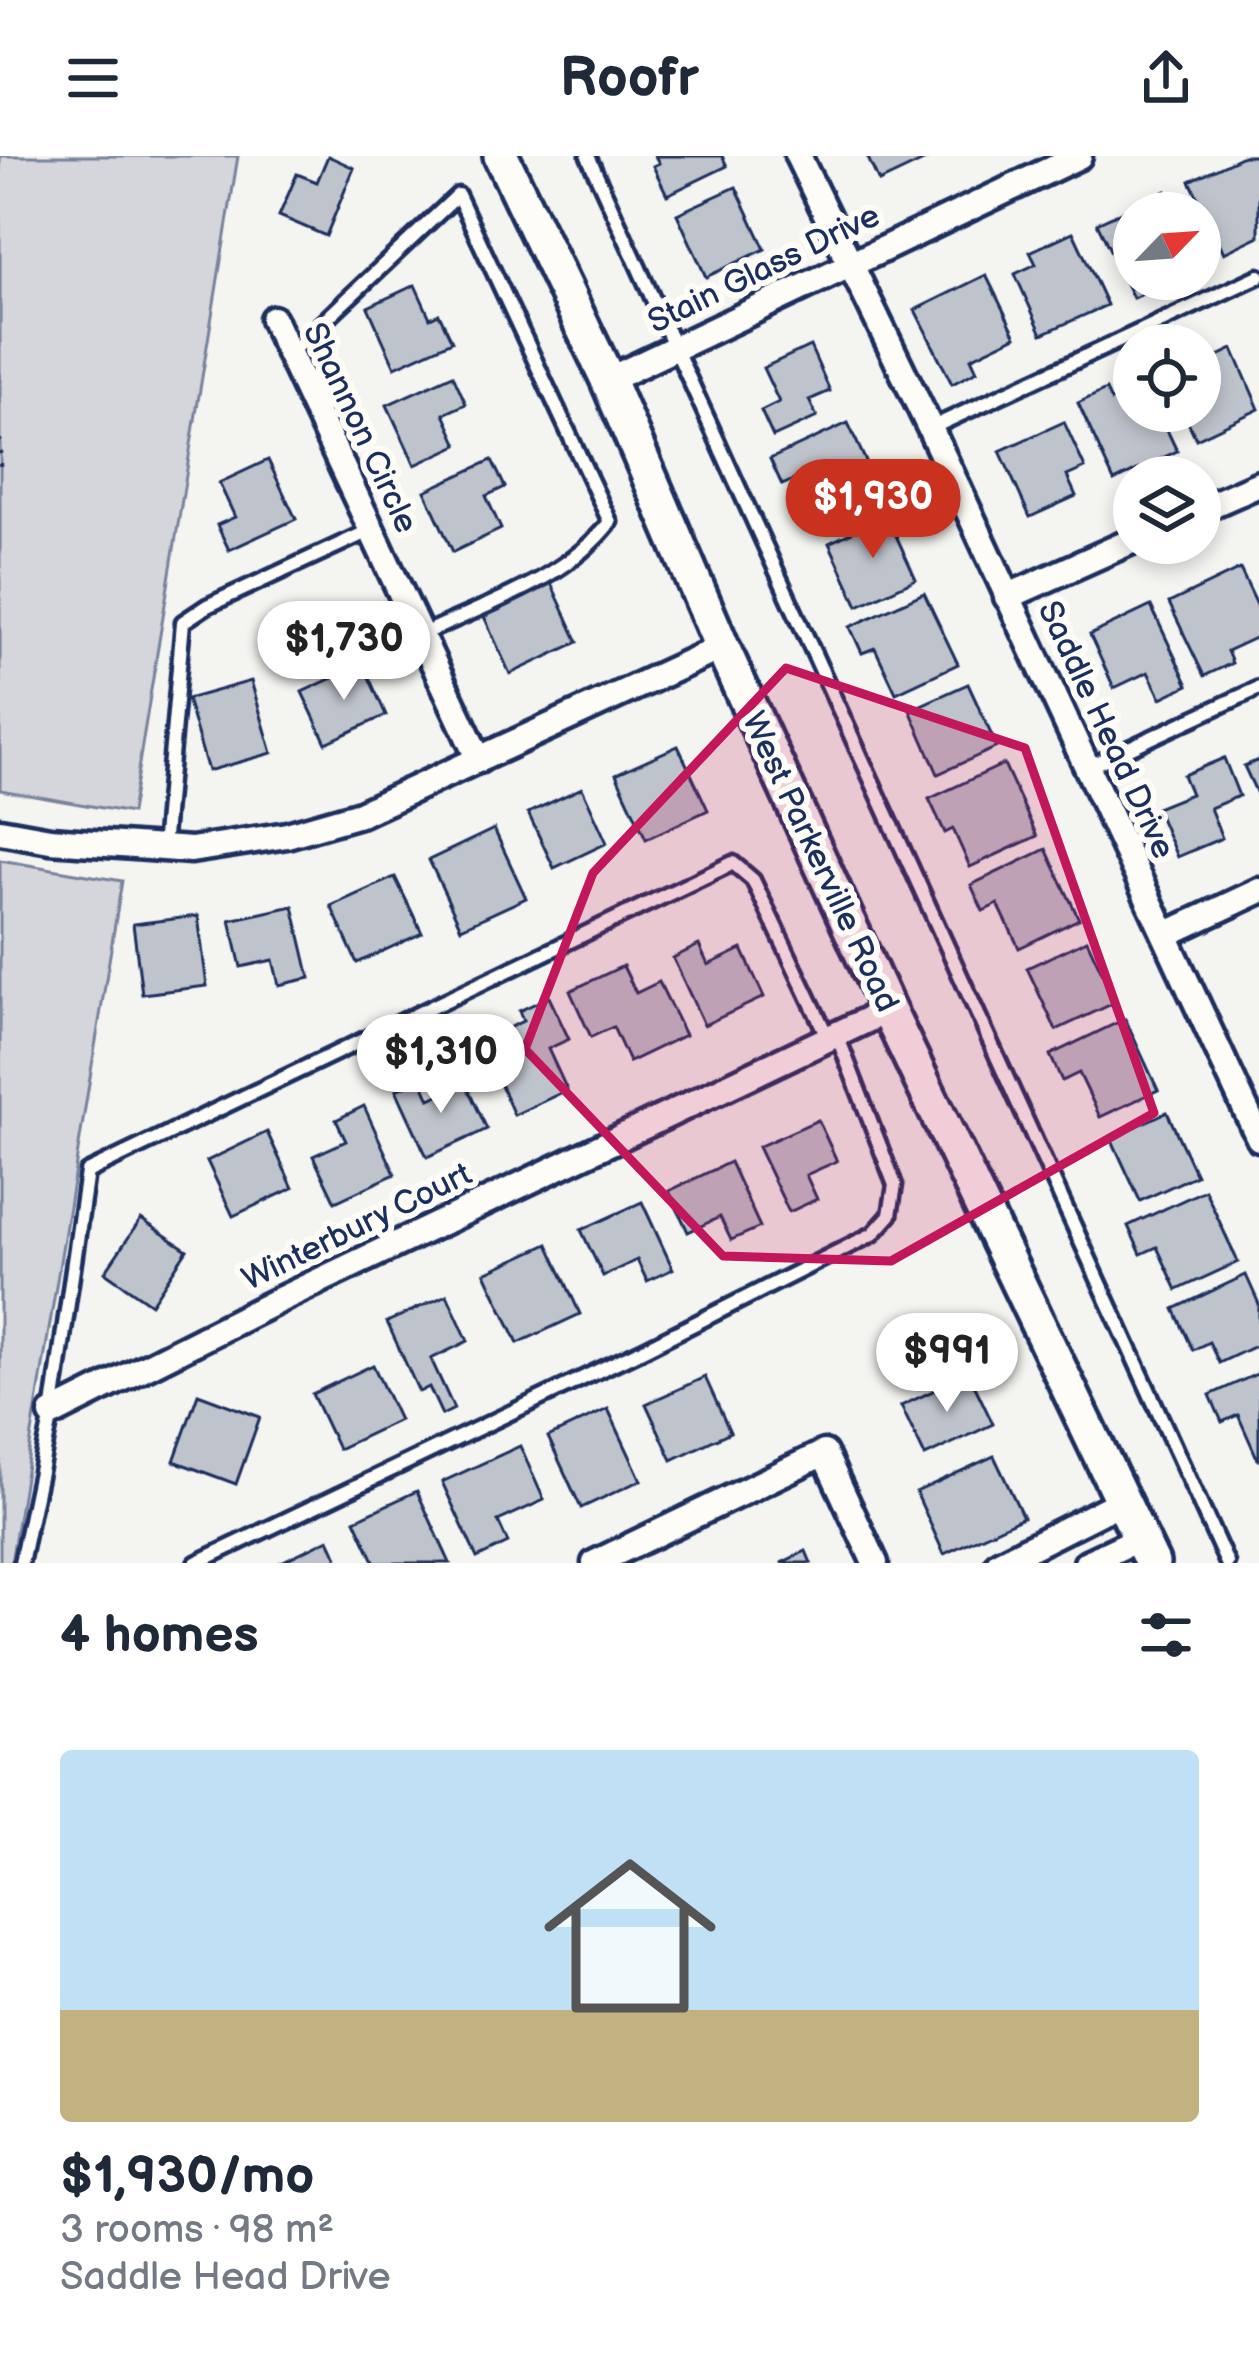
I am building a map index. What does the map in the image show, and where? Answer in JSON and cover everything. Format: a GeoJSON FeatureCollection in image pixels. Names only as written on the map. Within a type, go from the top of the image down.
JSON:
{"type":"FeatureCollection","features":[{"type":"Feature","properties":{"kind":"main road","name":"West Parkerville Road"},"geometry":{"type":"LineString","coordinates":[[501,156],[608,380],[722,647],[888,1010],[1146,1551]]}},
{"type":"Feature","properties":{"kind":"street","name":"Saddle Head Drive"},"geometry":{"type":"LineString","coordinates":[[798,156],[930,428],[1085,768],[1252,1103],[1259,1138]]}},
{"type":"Feature","properties":{"kind":"street","name":"Stain Glass Drive"},"geometry":{"type":"LineString","coordinates":[[608,380],[1079,156]]}},
{"type":"Feature","properties":{"kind":"street","name":"Shannon Circle"},"geometry":{"type":"LineString","coordinates":[[273,319],[479,760]]}},
{"type":"Feature","properties":{"kind":"street"},"geometry":{"type":"LineString","coordinates":[[1221,501],[1259,484]]}},
{"type":"Feature","properties":{"kind":"street"},"geometry":{"type":"LineString","coordinates":[[1007,597],[1113,549]]}},
{"type":"Feature","properties":{"kind":"street"},"geometry":{"type":"LineString","coordinates":[[0,831],[50,840],[191,850],[305,830],[360,814],[722,647]]}},
{"type":"Feature","properties":{"kind":"street"},"geometry":{"type":"LineString","coordinates":[[1167,934],[1259,891]]}},
{"type":"Feature","properties":{"kind":"street","name":"Winterbury Court"},"geometry":{"type":"LineString","coordinates":[[52,1414],[296,1292],[888,1010]]}},
{"type":"Feature","properties":{"kind":"street"},"geometry":{"type":"LineString","coordinates":[[595,1563],[824,1453],[875,1563]]}},
{"type":"Feature","properties":{"kind":"street"},"geometry":{"type":"LineString","coordinates":[[999,1563],[1122,1501]]}},
{"type":"Feature","properties":{"kind":"street"},"geometry":{"type":"LineString","coordinates":[[1087,1563],[1146,1551]]}},
{"type":"Feature","properties":{"kind":"lane"},"geometry":{"type":"LineString","coordinates":[[588,156],[1227,1563]]}},
{"type":"Feature","properties":{"kind":"lane"},"geometry":{"type":"LineString","coordinates":[[289,354],[458,196],[610,522],[592,545],[556,571],[421,635]]}},
{"type":"Feature","properties":{"kind":"lane"},"geometry":{"type":"LineString","coordinates":[[930,428],[1259,276]]}},
{"type":"Feature","properties":{"kind":"lane"},"geometry":{"type":"LineString","coordinates":[[163,848],[183,622],[207,606],[371,530]]}},
{"type":"Feature","properties":{"kind":"lane"},"geometry":{"type":"LineString","coordinates":[[1085,768],[1259,688]]}},
{"type":"Feature","properties":{"kind":"lane"},"geometry":{"type":"LineString","coordinates":[[21,1563],[52,1414],[87,1172],[733,863],[753,880],[832,1036],[895,1185],[890,1215],[873,1234],[646,1348],[196,1563]]}},
{"type":"Feature","properties":{"kind":"path"},"geometry":{"type":"LineString","coordinates":[[0,440],[0,470]]}},
{"type":"Feature","properties":{"kind":"highlighted area"},"geometry":{"type":"Polygon","coordinates":[[[786,668],[1025,748],[1154,1113],[891,1261],[723,1256],[525,1049],[593,873],[786,668]]]}},
{"type":"Feature","properties":{"kind":"shaded area"},"geometry":{"type":"Polygon","coordinates":[[[0,156],[238,156],[131,813],[0,790],[0,156]]]}},
{"type":"Feature","properties":{"kind":"shaded area"},"geometry":{"type":"Polygon","coordinates":[[[0,860],[122,881],[11,1563],[0,1563],[0,860]]]}},
{"type":"Feature","properties":{"kind":"building"},"geometry":{"type":"Polygon","coordinates":[[[328,156],[354,168],[326,236],[279,216],[297,174],[317,182],[328,156]]]}},
{"type":"Feature","properties":{"kind":"building"},"geometry":{"type":"Polygon","coordinates":[[[655,156],[722,156],[727,166],[667,195],[653,166],[659,163],[655,156]]]}},
{"type":"Feature","properties":{"kind":"building"},"geometry":{"type":"Polygon","coordinates":[[[867,156],[934,156],[879,182],[867,156]]]}},
{"type":"Feature","properties":{"kind":"building"},"geometry":{"type":"Polygon","coordinates":[[[1243,156],[1259,156],[1259,236],[1224,253],[1221,192],[1195,192],[1190,181],[1243,156]]]}},
{"type":"Feature","properties":{"kind":"building"},"geometry":{"type":"Polygon","coordinates":[[[736,187],[765,249],[706,277],[677,214],[736,187]]]}},
{"type":"Feature","properties":{"kind":"building"},"geometry":{"type":"Polygon","coordinates":[[[1113,216],[1113,256],[1097,223],[1113,216]]]}},
{"type":"Feature","properties":{"kind":"building"},"geometry":{"type":"Polygon","coordinates":[[[1073,232],[1107,305],[1042,334],[1015,274],[1036,264],[1030,252],[1073,232]]]}},
{"type":"Feature","properties":{"kind":"building"},"geometry":{"type":"Polygon","coordinates":[[[986,275],[1016,336],[971,358],[977,371],[952,384],[915,310],[986,275]]]}},
{"type":"Feature","properties":{"kind":"building"},"geometry":{"type":"Polygon","coordinates":[[[415,285],[430,318],[439,314],[452,341],[395,367],[368,307],[415,285]]]}},
{"type":"Feature","properties":{"kind":"building"},"geometry":{"type":"Polygon","coordinates":[[[810,346],[830,391],[809,400],[817,417],[773,437],[761,411],[779,402],[763,368],[810,346]]]}},
{"type":"Feature","properties":{"kind":"building"},"geometry":{"type":"Polygon","coordinates":[[[1233,349],[1259,409],[1221,427],[1221,355],[1233,349]]]}},
{"type":"Feature","properties":{"kind":"building"},"geometry":{"type":"Polygon","coordinates":[[[453,375],[466,404],[444,414],[458,445],[415,465],[387,405],[453,375]]]}},
{"type":"Feature","properties":{"kind":"building"},"geometry":{"type":"Polygon","coordinates":[[[1106,390],[1113,400],[1113,432],[1168,432],[1177,451],[1166,456],[1113,456],[1113,479],[1078,403],[1106,390]]]}},
{"type":"Feature","properties":{"kind":"building"},"geometry":{"type":"Polygon","coordinates":[[[1064,422],[1085,468],[1067,476],[1076,496],[1030,517],[1000,451],[1064,422]]]}},
{"type":"Feature","properties":{"kind":"building"},"geometry":{"type":"Polygon","coordinates":[[[848,423],[876,483],[823,508],[807,474],[782,485],[770,459],[848,423]]]}},
{"type":"Feature","properties":{"kind":"building"},"geometry":{"type":"Polygon","coordinates":[[[268,460],[296,519],[229,550],[217,525],[235,517],[219,483],[268,460]]]}},
{"type":"Feature","properties":{"kind":"building"},"geometry":{"type":"Polygon","coordinates":[[[492,460],[505,487],[486,496],[501,529],[453,552],[425,491],[492,460]]]}},
{"type":"Feature","properties":{"kind":"building"},"geometry":{"type":"Polygon","coordinates":[[[887,516],[916,579],[858,606],[829,543],[887,516]]]}},
{"type":"Feature","properties":{"kind":"building"},"geometry":{"type":"Polygon","coordinates":[[[1240,569],[1259,609],[1259,636],[1227,651],[1232,663],[1204,676],[1169,603],[1240,569]]]}},
{"type":"Feature","properties":{"kind":"building"},"geometry":{"type":"Polygon","coordinates":[[[551,583],[578,642],[510,674],[483,614],[551,583]]]}},
{"type":"Feature","properties":{"kind":"building"},"geometry":{"type":"Polygon","coordinates":[[[924,593],[958,664],[896,693],[875,648],[862,653],[850,627],[924,593]]]}},
{"type":"Feature","properties":{"kind":"building"},"geometry":{"type":"Polygon","coordinates":[[[1151,606],[1188,685],[1161,698],[1148,672],[1114,688],[1090,635],[1151,606]]]}},
{"type":"Feature","properties":{"kind":"building"},"geometry":{"type":"Polygon","coordinates":[[[363,664],[386,715],[326,743],[302,692],[363,664]]]}},
{"type":"Feature","properties":{"kind":"building"},"geometry":{"type":"Polygon","coordinates":[[[251,681],[272,753],[208,771],[187,699],[251,681]]]}},
{"type":"Feature","properties":{"kind":"building"},"geometry":{"type":"Polygon","coordinates":[[[968,684],[997,747],[938,774],[910,710],[968,684]]]}},
{"type":"Feature","properties":{"kind":"building"},"geometry":{"type":"Polygon","coordinates":[[[678,746],[708,810],[646,839],[616,774],[678,746]]]}},
{"type":"Feature","properties":{"kind":"building"},"geometry":{"type":"Polygon","coordinates":[[[1224,758],[1239,796],[1210,808],[1222,838],[1177,857],[1156,808],[1191,794],[1183,775],[1224,758]]]}},
{"type":"Feature","properties":{"kind":"building"},"geometry":{"type":"Polygon","coordinates":[[[1259,760],[1259,798],[1244,766],[1259,760]]]}},
{"type":"Feature","properties":{"kind":"building"},"geometry":{"type":"Polygon","coordinates":[[[1004,764],[1037,836],[970,867],[953,829],[945,833],[929,799],[1004,764]]]}},
{"type":"Feature","properties":{"kind":"building"},"geometry":{"type":"Polygon","coordinates":[[[582,788],[607,843],[554,868],[528,813],[582,788]]]}},
{"type":"Feature","properties":{"kind":"building"},"geometry":{"type":"Polygon","coordinates":[[[494,829],[526,898],[461,928],[429,860],[494,829]]]}},
{"type":"Feature","properties":{"kind":"building"},"geometry":{"type":"Polygon","coordinates":[[[1046,849],[1079,919],[1019,948],[998,904],[983,911],[971,885],[1046,849]]]}},
{"type":"Feature","properties":{"kind":"building"},"geometry":{"type":"Polygon","coordinates":[[[395,877],[422,933],[357,963],[331,906],[395,877]]]}},
{"type":"Feature","properties":{"kind":"building"},"geometry":{"type":"Polygon","coordinates":[[[293,906],[310,978],[279,985],[273,960],[241,967],[230,920],[293,906]]]}},
{"type":"Feature","properties":{"kind":"building"},"geometry":{"type":"Polygon","coordinates":[[[198,916],[207,986],[142,994],[133,924],[198,916]]]}},
{"type":"Feature","properties":{"kind":"building"},"geometry":{"type":"Polygon","coordinates":[[[1087,940],[1116,1002],[1056,1030],[1027,968],[1087,940]]]}},
{"type":"Feature","properties":{"kind":"building"},"geometry":{"type":"Polygon","coordinates":[[[699,945],[708,965],[742,949],[764,997],[704,1025],[673,958],[699,945]]]}},
{"type":"Feature","properties":{"kind":"building"},"geometry":{"type":"Polygon","coordinates":[[[623,966],[636,993],[659,982],[685,1035],[629,1062],[613,1027],[591,1037],[570,991],[623,966]]]}},
{"type":"Feature","properties":{"kind":"building"},"geometry":{"type":"Polygon","coordinates":[[[549,997],[569,1039],[548,1049],[567,1090],[514,1115],[493,1068],[514,1058],[502,1031],[523,1021],[519,1011],[549,997]]]}},
{"type":"Feature","properties":{"kind":"building"},"geometry":{"type":"Polygon","coordinates":[[[1125,1019],[1158,1090],[1100,1117],[1079,1073],[1062,1081],[1050,1055],[1125,1019]]]}},
{"type":"Feature","properties":{"kind":"building"},"geometry":{"type":"Polygon","coordinates":[[[421,1079],[430,1099],[465,1082],[487,1129],[427,1157],[396,1090],[421,1079]]]}},
{"type":"Feature","properties":{"kind":"building"},"geometry":{"type":"Polygon","coordinates":[[[364,1106],[395,1174],[335,1202],[313,1156],[346,1141],[336,1120],[364,1106]]]}},
{"type":"Feature","properties":{"kind":"building"},"geometry":{"type":"Polygon","coordinates":[[[1167,1112],[1196,1175],[1140,1201],[1111,1138],[1167,1112]]]}},
{"type":"Feature","properties":{"kind":"building"},"geometry":{"type":"Polygon","coordinates":[[[818,1120],[837,1161],[806,1175],[817,1199],[789,1212],[758,1147],[818,1120]]]}},
{"type":"Feature","properties":{"kind":"building"},"geometry":{"type":"Polygon","coordinates":[[[267,1132],[293,1188],[233,1216],[207,1161],[267,1132]]]}},
{"type":"Feature","properties":{"kind":"building"},"geometry":{"type":"Polygon","coordinates":[[[730,1162],[760,1227],[731,1240],[720,1217],[688,1232],[669,1191],[730,1162]]]}},
{"type":"Feature","properties":{"kind":"building"},"geometry":{"type":"Polygon","coordinates":[[[1205,1190],[1238,1262],[1177,1290],[1157,1247],[1141,1254],[1128,1226],[1205,1190]]]}},
{"type":"Feature","properties":{"kind":"building"},"geometry":{"type":"Polygon","coordinates":[[[642,1202],[673,1269],[647,1281],[637,1260],[603,1276],[581,1230],[642,1202]]]}},
{"type":"Feature","properties":{"kind":"building"},"geometry":{"type":"Polygon","coordinates":[[[141,1219],[187,1250],[151,1304],[105,1272],[141,1219]]]}},
{"type":"Feature","properties":{"kind":"building"},"geometry":{"type":"Polygon","coordinates":[[[548,1244],[580,1314],[518,1343],[485,1273],[548,1244]]]}},
{"type":"Feature","properties":{"kind":"building"},"geometry":{"type":"Polygon","coordinates":[[[1246,1275],[1259,1304],[1259,1344],[1219,1363],[1209,1342],[1193,1350],[1174,1309],[1246,1275]]]}},
{"type":"Feature","properties":{"kind":"building"},"geometry":{"type":"Polygon","coordinates":[[[447,1295],[468,1341],[431,1359],[454,1409],[442,1415],[429,1387],[419,1392],[387,1322],[447,1295]]]}},
{"type":"Feature","properties":{"kind":"building"},"geometry":{"type":"Polygon","coordinates":[[[373,1365],[399,1420],[338,1449],[312,1394],[373,1365]]]}},
{"type":"Feature","properties":{"kind":"building"},"geometry":{"type":"Polygon","coordinates":[[[1259,1373],[1258,1460],[1238,1415],[1222,1422],[1210,1395],[1259,1373]]]}},
{"type":"Feature","properties":{"kind":"building"},"geometry":{"type":"Polygon","coordinates":[[[969,1374],[993,1424],[925,1456],[901,1406],[969,1374]]]}},
{"type":"Feature","properties":{"kind":"building"},"geometry":{"type":"Polygon","coordinates":[[[705,1377],[730,1432],[672,1460],[646,1404],[705,1377]]]}},
{"type":"Feature","properties":{"kind":"building"},"geometry":{"type":"Polygon","coordinates":[[[198,1394],[260,1417],[236,1484],[174,1461],[198,1394]]]}},
{"type":"Feature","properties":{"kind":"building"},"geometry":{"type":"Polygon","coordinates":[[[608,1409],[641,1480],[581,1508],[548,1437],[608,1409]]]}},
{"type":"Feature","properties":{"kind":"building"},"geometry":{"type":"Polygon","coordinates":[[[520,1446],[544,1500],[498,1521],[508,1543],[477,1558],[442,1482],[520,1446]]]}},
{"type":"Feature","properties":{"kind":"building"},"geometry":{"type":"Polygon","coordinates":[[[994,1456],[1023,1517],[944,1554],[916,1492],[994,1456]]]}},
{"type":"Feature","properties":{"kind":"building"},"geometry":{"type":"Polygon","coordinates":[[[417,1491],[450,1563],[375,1563],[355,1520],[417,1491]]]}},
{"type":"Feature","properties":{"kind":"building"},"geometry":{"type":"Polygon","coordinates":[[[329,1539],[340,1563],[279,1563],[329,1539]]]}},
{"type":"Feature","properties":{"kind":"building"},"geometry":{"type":"Polygon","coordinates":[[[806,1551],[811,1563],[781,1563],[806,1551]]]}}]}
